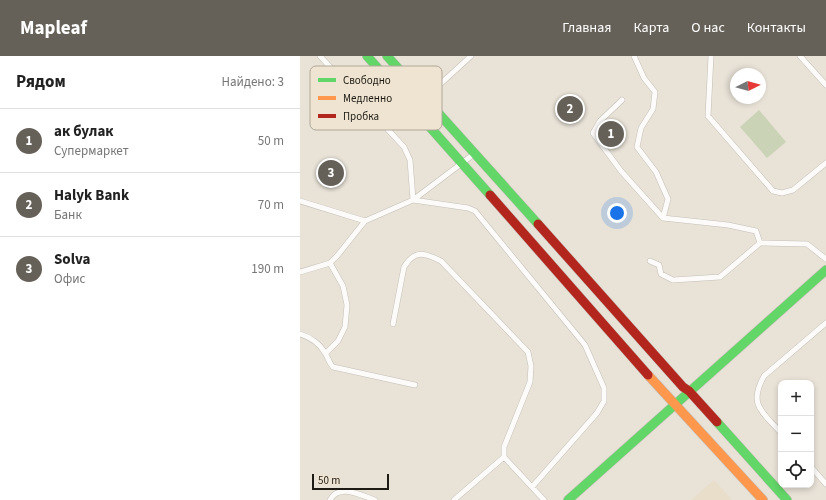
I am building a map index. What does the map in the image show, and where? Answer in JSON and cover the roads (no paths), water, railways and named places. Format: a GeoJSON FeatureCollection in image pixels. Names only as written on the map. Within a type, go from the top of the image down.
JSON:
{"type":"FeatureCollection","features":[{"type":"Feature","properties":{"kind":"main road"},"geometry":{"type":"LineString","coordinates":[[367,56],[376,66]]}},
{"type":"Feature","properties":{"kind":"main road"},"geometry":{"type":"LineString","coordinates":[[387,56],[396,66]]}},
{"type":"Feature","properties":{"kind":"main road"},"geometry":{"type":"LineString","coordinates":[[442,116],[683,387],[689,391],[787,500]]}},
{"type":"Feature","properties":{"kind":"main road"},"geometry":{"type":"LineString","coordinates":[[433,130],[674,404],[763,500]]}},
{"type":"Feature","properties":{"kind":"main road"},"geometry":{"type":"LineString","coordinates":[[568,500],[826,270]]}},
{"type":"Feature","properties":{"kind":"lane"},"geometry":{"type":"LineString","coordinates":[[320,56],[329,66]]}},
{"type":"Feature","properties":{"kind":"lane"},"geometry":{"type":"LineString","coordinates":[[442,83],[471,56]]}},
{"type":"Feature","properties":{"kind":"lane"},"geometry":{"type":"LineString","coordinates":[[634,56],[644,78],[655,92],[653,109],[641,128],[637,147],[656,172],[668,199],[663,218]]}},
{"type":"Feature","properties":{"kind":"lane"},"geometry":{"type":"LineString","coordinates":[[711,56],[708,116],[773,191],[782,193],[793,190],[826,163]]}},
{"type":"Feature","properties":{"kind":"lane"},"geometry":{"type":"LineString","coordinates":[[800,56],[826,85]]}},
{"type":"Feature","properties":{"kind":"lane"},"geometry":{"type":"LineString","coordinates":[[622,100],[600,121],[593,133],[621,172],[663,218],[728,225],[756,231],[760,243]]}},
{"type":"Feature","properties":{"kind":"lane"},"geometry":{"type":"LineString","coordinates":[[388,130],[404,147],[410,160],[413,200]]}},
{"type":"Feature","properties":{"kind":"lane"},"geometry":{"type":"LineString","coordinates":[[300,272],[330,263],[365,221],[413,200],[476,154]]}},
{"type":"Feature","properties":{"kind":"lane"},"geometry":{"type":"LineString","coordinates":[[300,200],[365,221]]}},
{"type":"Feature","properties":{"kind":"lane"},"geometry":{"type":"LineString","coordinates":[[413,200],[468,208],[475,211],[585,345],[604,388],[604,401],[597,413],[532,487]]}},
{"type":"Feature","properties":{"kind":"lane"},"geometry":{"type":"LineString","coordinates":[[650,260],[660,264],[660,274],[673,280],[720,277],[760,243],[807,244],[826,259]]}},
{"type":"Feature","properties":{"kind":"lane"},"geometry":{"type":"LineString","coordinates":[[393,324],[404,266],[409,258],[415,254],[427,254],[441,261],[528,352],[531,366],[530,382],[504,447],[504,457],[544,500]]}},
{"type":"Feature","properties":{"kind":"lane"},"geometry":{"type":"LineString","coordinates":[[326,353],[338,341],[345,327],[347,305],[343,286],[330,263]]}},
{"type":"Feature","properties":{"kind":"lane"},"geometry":{"type":"LineString","coordinates":[[778,430],[759,408],[756,395],[758,386],[764,376],[826,323]]}},
{"type":"Feature","properties":{"kind":"lane"},"geometry":{"type":"LineString","coordinates":[[300,334],[306,336],[319,345],[326,353],[333,367],[415,385]]}},
{"type":"Feature","properties":{"kind":"lane"},"geometry":{"type":"LineString","coordinates":[[454,500],[504,457]]}},
{"type":"Feature","properties":{"kind":"lane"},"geometry":{"type":"LineString","coordinates":[[814,470],[826,484]]}},
{"type":"Feature","properties":{"kind":"lane"},"geometry":{"type":"LineString","coordinates":[[330,500],[333,494],[339,491],[348,491],[375,500]]}},
{"type":"Feature","properties":{"kind":"place","name":"Halyk Bank"},"geometry":{"type":"Point","coordinates":[570,109]}},
{"type":"Feature","properties":{"kind":"place","name":"ак булак"},"geometry":{"type":"Point","coordinates":[611,134]}},
{"type":"Feature","properties":{"kind":"place","name":"Solva"},"geometry":{"type":"Point","coordinates":[331,173]}}]}
